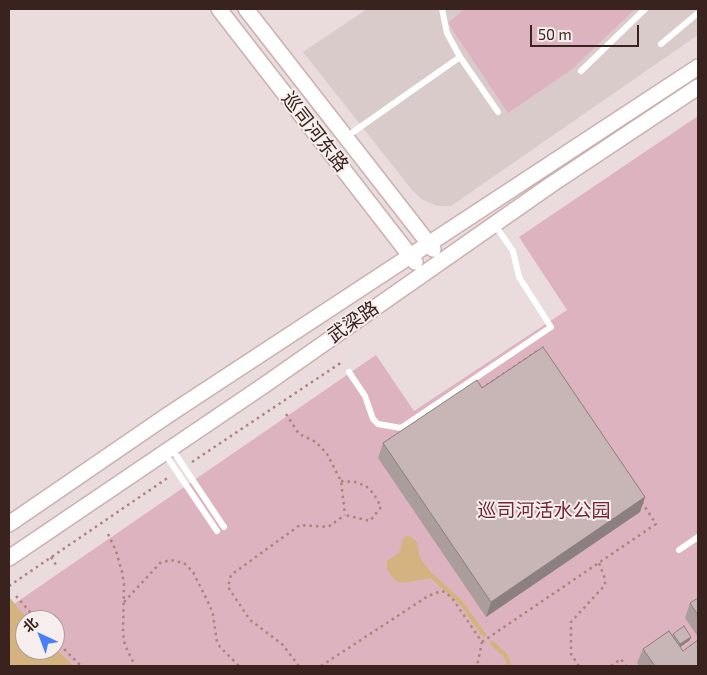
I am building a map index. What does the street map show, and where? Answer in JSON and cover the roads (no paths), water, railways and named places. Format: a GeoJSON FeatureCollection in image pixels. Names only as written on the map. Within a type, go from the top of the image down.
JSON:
{"type":"FeatureCollection","features":[{"type":"Feature","properties":{"kind":"main road","name":"巡司河东路"},"geometry":{"type":"LineString","coordinates":[[219,9],[423,273]]}},
{"type":"Feature","properties":{"kind":"main road","name":"巡司河东路"},"geometry":{"type":"LineString","coordinates":[[246,9],[441,260]]}},
{"type":"Feature","properties":{"kind":"main road","name":"武梁路"},"geometry":{"type":"LineString","coordinates":[[9,524],[168,415],[698,67]]}},
{"type":"Feature","properties":{"kind":"main road","name":"武梁路"},"geometry":{"type":"LineString","coordinates":[[9,558],[441,260],[698,87]]}},
{"type":"Feature","properties":{"kind":"lane"},"geometry":{"type":"LineString","coordinates":[[442,9],[445,27],[460,56],[498,112]]}},
{"type":"Feature","properties":{"kind":"lane"},"geometry":{"type":"LineString","coordinates":[[580,71],[645,9]]}},
{"type":"Feature","properties":{"kind":"lane"},"geometry":{"type":"LineString","coordinates":[[661,44],[698,14]]}},
{"type":"Feature","properties":{"kind":"lane"},"geometry":{"type":"LineString","coordinates":[[346,136],[460,56]]}},
{"type":"Feature","properties":{"kind":"lane"},"geometry":{"type":"LineString","coordinates":[[349,372],[365,396],[373,420],[378,424],[401,428],[551,327],[518,278],[512,251],[494,224]]}},
{"type":"Feature","properties":{"kind":"lane"},"geometry":{"type":"LineString","coordinates":[[168,450],[224,527]]}},
{"type":"Feature","properties":{"kind":"lane"},"geometry":{"type":"LineString","coordinates":[[168,450],[217,531]]}},
{"type":"Feature","properties":{"kind":"lane"},"geometry":{"type":"LineString","coordinates":[[678,550],[698,537]]}},
{"type":"Feature","properties":{"kind":"waterway"},"geometry":{"type":"LineString","coordinates":[[432,576],[461,603],[484,635]]}},
{"type":"Feature","properties":{"kind":"waterway"},"geometry":{"type":"LineString","coordinates":[[492,643],[507,658],[509,666]]}},
{"type":"Feature","properties":{"kind":"park label","name":"巡司河活水公园"},"geometry":{"type":"Point","coordinates":[544,511]}}]}
